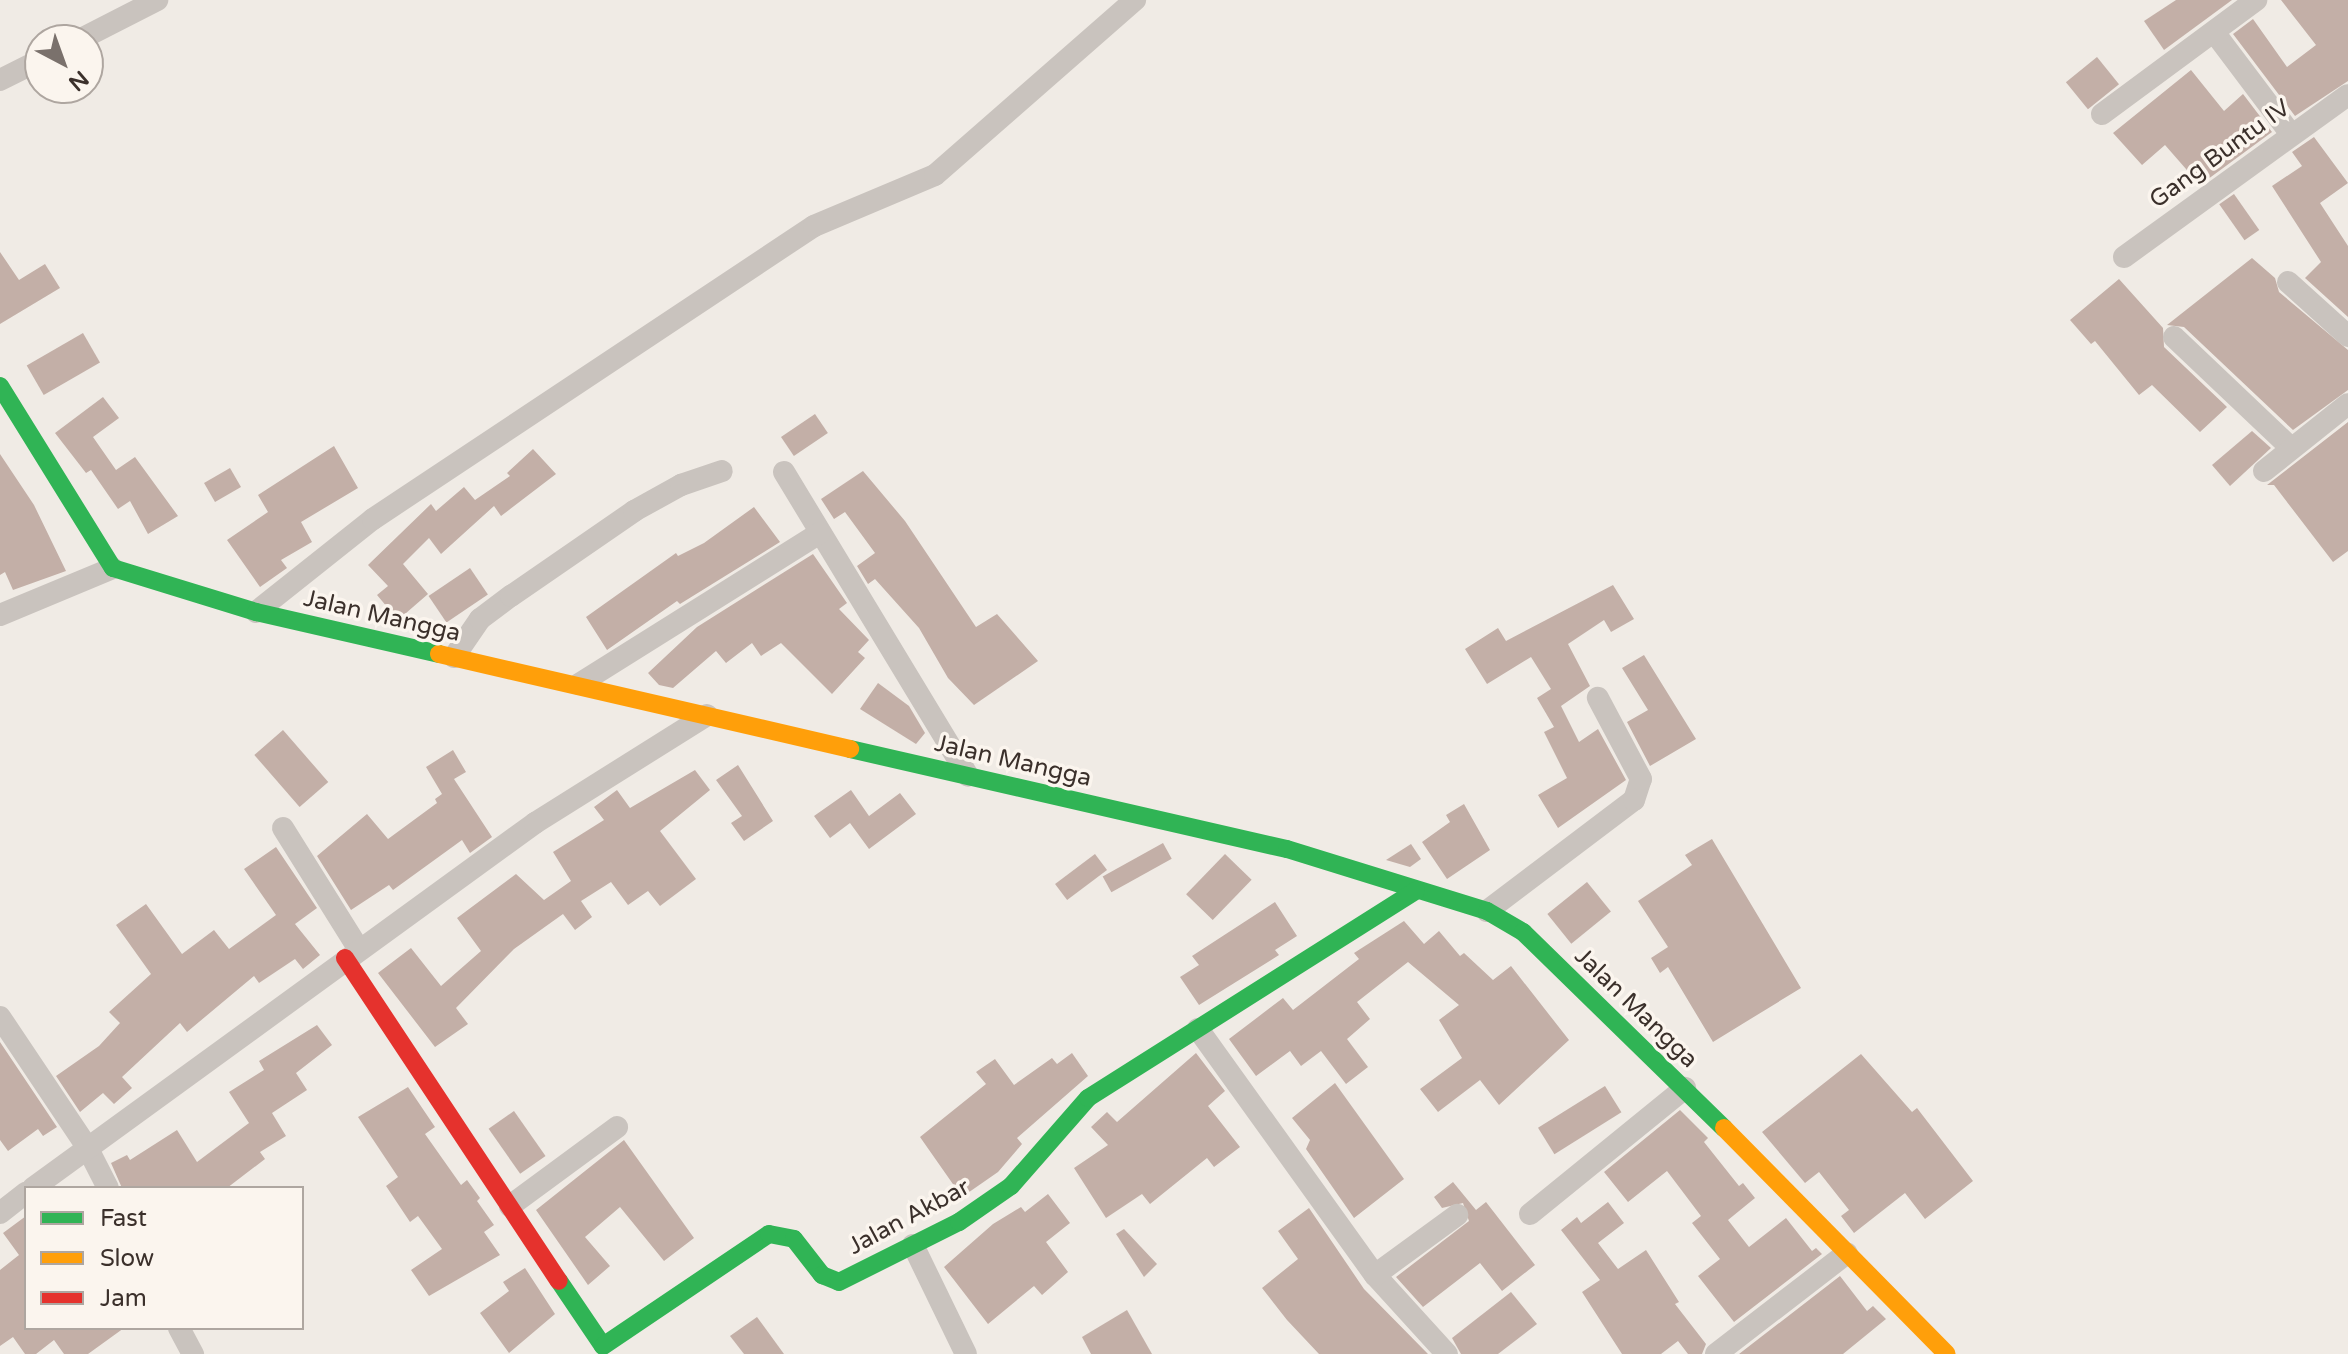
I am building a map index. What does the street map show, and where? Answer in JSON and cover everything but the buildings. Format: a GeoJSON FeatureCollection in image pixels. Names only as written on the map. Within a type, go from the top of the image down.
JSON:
{"type":"FeatureCollection","features":[{"type":"Feature","properties":{"kind":"street"},"geometry":{"type":"LineString","coordinates":[[104,27],[157,0]]}},
{"type":"Feature","properties":{"kind":"street"},"geometry":{"type":"LineString","coordinates":[[256,612],[373,519],[814,226],[935,175],[1135,0]]}},
{"type":"Feature","properties":{"kind":"street"},"geometry":{"type":"LineString","coordinates":[[2102,114],[2256,0]]}},
{"type":"Feature","properties":{"kind":"street"},"geometry":{"type":"LineString","coordinates":[[2214,32],[2290,133]]}},
{"type":"Feature","properties":{"kind":"street"},"geometry":{"type":"LineString","coordinates":[[0,80],[24,68]]}},
{"type":"Feature","properties":{"kind":"street","name":"Gang Buntu IV"},"geometry":{"type":"LineString","coordinates":[[2124,257],[2290,133],[2348,95]]}},
{"type":"Feature","properties":{"kind":"street"},"geometry":{"type":"LineString","coordinates":[[2288,282],[2348,336]]}},
{"type":"Feature","properties":{"kind":"street"},"geometry":{"type":"LineString","coordinates":[[2174,337],[2290,447]]}},
{"type":"Feature","properties":{"kind":"street"},"geometry":{"type":"LineString","coordinates":[[0,386],[113,568],[0,615]]}},
{"type":"Feature","properties":{"kind":"street"},"geometry":{"type":"LineString","coordinates":[[2264,471],[2290,447],[2348,404]]}},
{"type":"Feature","properties":{"kind":"street"},"geometry":{"type":"LineString","coordinates":[[454,657],[480,619],[511,596],[634,511],[681,485],[722,471]]}},
{"type":"Feature","properties":{"kind":"street"},"geometry":{"type":"LineString","coordinates":[[784,472],[968,776]]}},
{"type":"Feature","properties":{"kind":"street"},"geometry":{"type":"LineString","coordinates":[[579,684],[820,533]]}},
{"type":"Feature","properties":{"kind":"street","name":"Jalan Mangga"},"geometry":{"type":"LineString","coordinates":[[113,568],[256,612],[1287,849],[1487,911],[1523,932],[1685,1088],[1947,1354]]}},
{"type":"Feature","properties":{"kind":"street"},"geometry":{"type":"LineString","coordinates":[[1487,911],[1634,800],[1641,779],[1598,698]]}},
{"type":"Feature","properties":{"kind":"street"},"geometry":{"type":"LineString","coordinates":[[36,1186],[351,953],[535,823],[707,715]]}},
{"type":"Feature","properties":{"kind":"street"},"geometry":{"type":"LineString","coordinates":[[283,828],[351,953]]}},
{"type":"Feature","properties":{"kind":"street","name":"Jalan Akbar"},"geometry":{"type":"LineString","coordinates":[[351,953],[597,1350],[769,1234],[794,1239],[822,1275],[839,1282],[959,1222],[1011,1186],[1088,1098],[1416,891]]}},
{"type":"Feature","properties":{"kind":"street"},"geometry":{"type":"LineString","coordinates":[[0,1017],[87,1147],[107,1186]]}},
{"type":"Feature","properties":{"kind":"street"},"geometry":{"type":"LineString","coordinates":[[1198,1029],[1375,1275],[1447,1354]]}},
{"type":"Feature","properties":{"kind":"street"},"geometry":{"type":"LineString","coordinates":[[1530,1214],[1685,1088]]}},
{"type":"Feature","properties":{"kind":"street"},"geometry":{"type":"LineString","coordinates":[[510,1206],[617,1127]]}},
{"type":"Feature","properties":{"kind":"street"},"geometry":{"type":"LineString","coordinates":[[0,1213],[24,1195]]}},
{"type":"Feature","properties":{"kind":"street"},"geometry":{"type":"LineString","coordinates":[[1375,1275],[1457,1215]]}},
{"type":"Feature","properties":{"kind":"street"},"geometry":{"type":"LineString","coordinates":[[913,1245],[966,1354]]}},
{"type":"Feature","properties":{"kind":"street"},"geometry":{"type":"LineString","coordinates":[[1716,1354],[1847,1253]]}},
{"type":"Feature","properties":{"kind":"street"},"geometry":{"type":"LineString","coordinates":[[180,1330],[193,1354]]}},
{"type":"Feature","properties":{"kind":"traffic: fast"},"geometry":{"type":"LineString","coordinates":[[0,386],[113,568],[256,612],[439,654]]}},
{"type":"Feature","properties":{"kind":"traffic: fast"},"geometry":{"type":"LineString","coordinates":[[850,749],[1287,849],[1487,911],[1523,932],[1724,1128]]}},
{"type":"Feature","properties":{"kind":"traffic: fast"},"geometry":{"type":"LineString","coordinates":[[559,1281],[603,1346],[769,1234],[794,1239],[822,1275],[839,1282],[959,1222],[1011,1186],[1088,1098],[1416,891]]}},
{"type":"Feature","properties":{"kind":"traffic: slow"},"geometry":{"type":"LineString","coordinates":[[439,654],[850,749]]}},
{"type":"Feature","properties":{"kind":"traffic: slow"},"geometry":{"type":"LineString","coordinates":[[1724,1128],[1947,1354]]}},
{"type":"Feature","properties":{"kind":"traffic: jam"},"geometry":{"type":"LineString","coordinates":[[345,958],[559,1281]]}}]}
